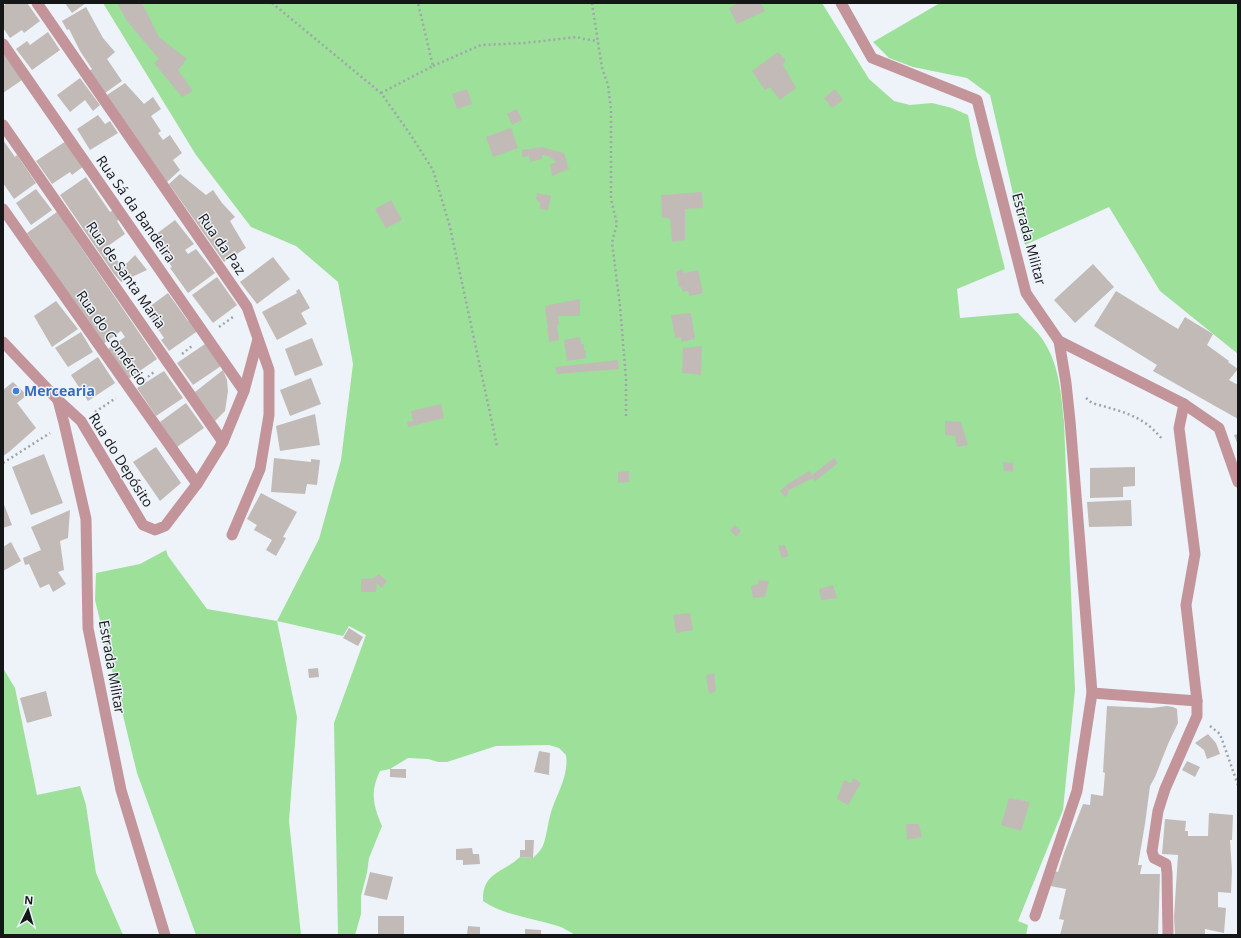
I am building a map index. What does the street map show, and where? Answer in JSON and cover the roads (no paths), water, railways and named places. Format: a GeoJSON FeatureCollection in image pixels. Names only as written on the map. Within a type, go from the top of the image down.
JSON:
{"type":"FeatureCollection","features":[{"type":"Feature","properties":{"kind":"street","name":"Rua da Paz"},"geometry":{"type":"LineString","coordinates":[[37,3],[247,307],[269,370],[269,415],[260,469],[232,535]]}},
{"type":"Feature","properties":{"kind":"street","name":"Estrada Militar"},"geometry":{"type":"LineString","coordinates":[[841,3],[872,58],[977,100],[1026,293],[1059,341],[1184,404],[1219,428],[1238,482]]}},
{"type":"Feature","properties":{"kind":"street","name":"Rua Sá da Bandeira"},"geometry":{"type":"LineString","coordinates":[[3,44],[244,391]]}},
{"type":"Feature","properties":{"kind":"street","name":"Rua de Santa Maria"},"geometry":{"type":"LineString","coordinates":[[3,125],[223,442]]}},
{"type":"Feature","properties":{"kind":"street","name":"Rua do Comércio"},"geometry":{"type":"LineString","coordinates":[[3,209],[197,484]]}},
{"type":"Feature","properties":{"kind":"street","name":"Rua do Depósito"},"geometry":{"type":"LineString","coordinates":[[3,342],[58,400],[81,421],[143,525],[155,530],[165,526],[197,484],[223,442],[244,391],[258,339]]}},
{"type":"Feature","properties":{"kind":"street"},"geometry":{"type":"LineString","coordinates":[[1035,916],[1077,791],[1092,693],[1066,383],[1059,341]]}},
{"type":"Feature","properties":{"kind":"street","name":"Estrada Militar"},"geometry":{"type":"LineString","coordinates":[[58,400],[86,519],[88,628],[121,790],[165,935]]}},
{"type":"Feature","properties":{"kind":"street"},"geometry":{"type":"LineString","coordinates":[[1168,935],[1166,864],[1154,858],[1152,851],[1153,843],[1158,811],[1165,789],[1198,716],[1186,605],[1195,554],[1179,428],[1184,404]]}},
{"type":"Feature","properties":{"kind":"street"},"geometry":{"type":"LineString","coordinates":[[1092,693],[1197,701]]}},
{"type":"Feature","properties":{"kind":"place","name":"Mercearia"},"geometry":{"type":"Point","coordinates":[16,391]}}]}
